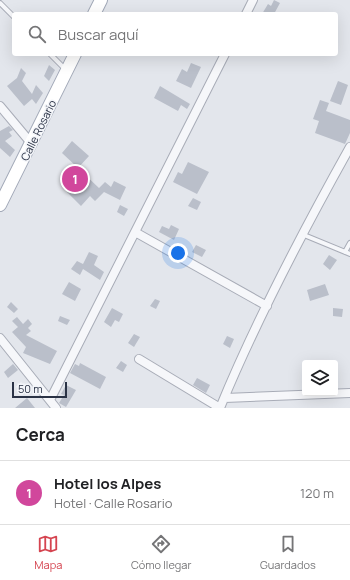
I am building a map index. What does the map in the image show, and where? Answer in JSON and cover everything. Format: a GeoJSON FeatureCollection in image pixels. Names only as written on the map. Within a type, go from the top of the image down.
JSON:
{"type":"FeatureCollection","features":[{"type":"Feature","properties":{"kind":"main road"},"geometry":{"type":"LineString","coordinates":[[95,12],[101,0]]}},
{"type":"Feature","properties":{"kind":"main road","name":"Calle Rosario"},"geometry":{"type":"LineString","coordinates":[[0,205],[73,56]]}},
{"type":"Feature","properties":{"kind":"street"},"geometry":{"type":"LineString","coordinates":[[247,12],[253,0]]}},
{"type":"Feature","properties":{"kind":"street"},"geometry":{"type":"LineString","coordinates":[[50,400],[224,56]]}},
{"type":"Feature","properties":{"kind":"street"},"geometry":{"type":"LineString","coordinates":[[0,106],[31,143]]}},
{"type":"Feature","properties":{"kind":"street"},"geometry":{"type":"LineString","coordinates":[[139,359],[220,408],[267,306],[304,235],[325,190],[350,147]]}},
{"type":"Feature","properties":{"kind":"street"},"geometry":{"type":"LineString","coordinates":[[135,232],[267,306]]}},
{"type":"Feature","properties":{"kind":"street"},"geometry":{"type":"LineString","coordinates":[[0,338],[56,408]]}},
{"type":"Feature","properties":{"kind":"street"},"geometry":{"type":"LineString","coordinates":[[224,398],[350,393]]}},
{"type":"Feature","properties":{"kind":"lane"},"geometry":{"type":"LineString","coordinates":[[0,3],[12,15]]}},
{"type":"Feature","properties":{"kind":"lane"},"geometry":{"type":"LineString","coordinates":[[52,56],[67,70]]}},
{"type":"Feature","properties":{"kind":"lane"},"geometry":{"type":"LineString","coordinates":[[304,235],[350,254]]}},
{"type":"Feature","properties":{"kind":"lane"},"geometry":{"type":"LineString","coordinates":[[345,252],[350,243]]}},
{"type":"Feature","properties":{"kind":"building"},"geometry":{"type":"Polygon","coordinates":[[[274,0],[280,3],[275,12],[263,12],[268,4],[271,6],[274,0]]]}},
{"type":"Feature","properties":{"kind":"building"},"geometry":{"type":"Polygon","coordinates":[[[191,63],[201,67],[191,88],[176,81],[182,69],[187,72],[191,63]]]}},
{"type":"Feature","properties":{"kind":"building"},"geometry":{"type":"Polygon","coordinates":[[[49,65],[55,70],[49,81],[44,76],[49,65]]]}},
{"type":"Feature","properties":{"kind":"building"},"geometry":{"type":"Polygon","coordinates":[[[21,68],[26,73],[22,81],[32,94],[36,85],[43,93],[36,104],[32,99],[24,106],[7,86],[17,78],[21,68]]]}},
{"type":"Feature","properties":{"kind":"building"},"geometry":{"type":"Polygon","coordinates":[[[338,81],[348,85],[341,105],[330,101],[338,81]]]}},
{"type":"Feature","properties":{"kind":"building"},"geometry":{"type":"Polygon","coordinates":[[[160,86],[190,104],[187,109],[181,105],[178,111],[154,98],[160,86]]]}},
{"type":"Feature","properties":{"kind":"building"},"geometry":{"type":"Polygon","coordinates":[[[320,100],[329,103],[326,111],[350,120],[350,133],[345,144],[315,133],[319,121],[313,119],[320,100]]]}},
{"type":"Feature","properties":{"kind":"building"},"geometry":{"type":"Polygon","coordinates":[[[9,126],[13,130],[9,132],[12,136],[5,141],[15,150],[10,157],[0,148],[0,131],[9,126]]]}},
{"type":"Feature","properties":{"kind":"building"},"geometry":{"type":"Polygon","coordinates":[[[72,141],[89,156],[78,168],[62,153],[72,141]]]}},
{"type":"Feature","properties":{"kind":"building"},"geometry":{"type":"Polygon","coordinates":[[[188,162],[209,172],[197,194],[173,182],[178,172],[182,174],[188,162]]]}},
{"type":"Feature","properties":{"kind":"building"},"geometry":{"type":"Polygon","coordinates":[[[79,169],[99,188],[105,182],[111,187],[114,181],[126,187],[120,200],[104,192],[95,201],[90,196],[81,206],[66,191],[75,182],[71,178],[79,169]]]}},
{"type":"Feature","properties":{"kind":"building"},"geometry":{"type":"Polygon","coordinates":[[[193,198],[201,202],[197,210],[188,206],[193,198]]]}},
{"type":"Feature","properties":{"kind":"building"},"geometry":{"type":"Polygon","coordinates":[[[120,205],[128,209],[124,216],[117,212],[120,205]]]}},
{"type":"Feature","properties":{"kind":"building"},"geometry":{"type":"Polygon","coordinates":[[[171,225],[179,229],[174,240],[159,232],[162,226],[169,229],[171,225]]]}},
{"type":"Feature","properties":{"kind":"building"},"geometry":{"type":"Polygon","coordinates":[[[196,245],[206,250],[202,257],[192,252],[196,245]]]}},
{"type":"Feature","properties":{"kind":"building"},"geometry":{"type":"Polygon","coordinates":[[[89,252],[98,256],[94,265],[104,272],[100,280],[83,269],[80,275],[71,269],[77,261],[83,264],[89,252]]]}},
{"type":"Feature","properties":{"kind":"building"},"geometry":{"type":"Polygon","coordinates":[[[329,255],[337,260],[330,270],[323,264],[329,255]]]}},
{"type":"Feature","properties":{"kind":"building"},"geometry":{"type":"Polygon","coordinates":[[[69,282],[81,289],[75,301],[62,294],[69,282]]]}},
{"type":"Feature","properties":{"kind":"building"},"geometry":{"type":"Polygon","coordinates":[[[325,284],[329,295],[310,301],[307,290],[325,284]]]}},
{"type":"Feature","properties":{"kind":"building"},"geometry":{"type":"Polygon","coordinates":[[[155,299],[160,301],[156,309],[150,306],[155,299]]]}},
{"type":"Feature","properties":{"kind":"building"},"geometry":{"type":"Polygon","coordinates":[[[11,302],[18,309],[14,313],[7,307],[11,302]]]}},
{"type":"Feature","properties":{"kind":"building"},"geometry":{"type":"Polygon","coordinates":[[[112,308],[123,314],[119,322],[115,320],[111,327],[104,322],[112,308]]]}},
{"type":"Feature","properties":{"kind":"building"},"geometry":{"type":"Polygon","coordinates":[[[333,308],[343,309],[342,317],[333,316],[333,308]]]}},
{"type":"Feature","properties":{"kind":"building"},"geometry":{"type":"Polygon","coordinates":[[[60,316],[70,320],[67,325],[58,321],[60,316]]]}},
{"type":"Feature","properties":{"kind":"building"},"geometry":{"type":"Polygon","coordinates":[[[17,317],[23,324],[28,319],[32,324],[28,328],[31,331],[26,335],[57,351],[50,364],[23,353],[26,347],[12,332],[18,327],[12,321],[17,317]]]}},
{"type":"Feature","properties":{"kind":"building"},"geometry":{"type":"Polygon","coordinates":[[[134,334],[140,337],[134,347],[128,343],[134,334]]]}},
{"type":"Feature","properties":{"kind":"building"},"geometry":{"type":"Polygon","coordinates":[[[227,336],[234,339],[230,348],[223,344],[227,336]]]}},
{"type":"Feature","properties":{"kind":"building"},"geometry":{"type":"Polygon","coordinates":[[[121,361],[127,365],[123,372],[116,368],[121,361]]]}},
{"type":"Feature","properties":{"kind":"building"},"geometry":{"type":"Polygon","coordinates":[[[80,363],[106,377],[100,389],[70,373],[75,364],[79,366],[80,363]]]}},
{"type":"Feature","properties":{"kind":"building"},"geometry":{"type":"Polygon","coordinates":[[[13,364],[18,370],[8,378],[4,372],[13,364]]]}},
{"type":"Feature","properties":{"kind":"building"},"geometry":{"type":"Polygon","coordinates":[[[197,378],[210,385],[206,393],[193,385],[197,378]]]}},
{"type":"Feature","properties":{"kind":"building"},"geometry":{"type":"Polygon","coordinates":[[[66,385],[76,390],[66,407],[59,403],[64,395],[61,394],[66,385]]]}},
{"type":"Feature","properties":{"kind":"building"},"geometry":{"type":"Polygon","coordinates":[[[27,398],[35,408],[15,408],[27,398]]]}},
{"type":"Feature","properties":{"kind":"place","name":"Hotel los Alpes"},"geometry":{"type":"Point","coordinates":[75,179]}}]}
